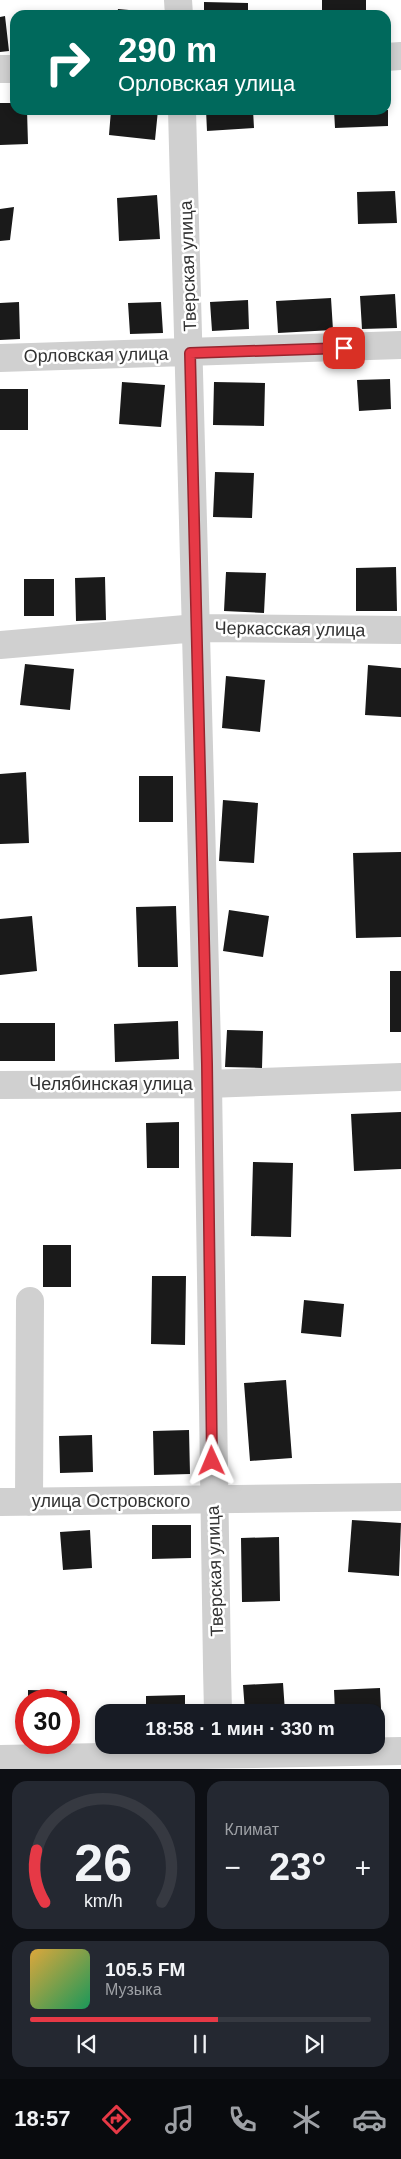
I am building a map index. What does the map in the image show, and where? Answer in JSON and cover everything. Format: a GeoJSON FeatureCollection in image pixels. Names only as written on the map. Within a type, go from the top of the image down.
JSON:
{"type":"FeatureCollection","features":[{"type":"Feature","properties":{"kind":"street","name":"Тверская улица"},"geometry":{"type":"LineString","coordinates":[[182,115],[208,1084],[213,1501],[218,1704]]}},
{"type":"Feature","properties":{"kind":"street","name":"Орловская улица"},"geometry":{"type":"LineString","coordinates":[[0,358],[401,346]]}},
{"type":"Feature","properties":{"kind":"street","name":"Черкасская улица"},"geometry":{"type":"LineString","coordinates":[[0,645],[197,628],[401,630]]}},
{"type":"Feature","properties":{"kind":"street","name":"Челябинская улица"},"geometry":{"type":"LineString","coordinates":[[0,1085],[208,1084],[401,1077]]}},
{"type":"Feature","properties":{"kind":"street"},"geometry":{"type":"LineString","coordinates":[[29,1502],[30,1301]]}},
{"type":"Feature","properties":{"kind":"street","name":"улица Островского"},"geometry":{"type":"LineString","coordinates":[[0,1502],[213,1501],[401,1497]]}},
{"type":"Feature","properties":{"kind":"street"},"geometry":{"type":"LineString","coordinates":[[0,1759],[219,1756],[359,1760],[401,1751]]}},
{"type":"Feature","properties":{"kind":"building"},"geometry":{"type":"Polygon","coordinates":[[[322,0],[366,0],[366,10],[322,10],[322,0]]]}},
{"type":"Feature","properties":{"kind":"building"},"geometry":{"type":"Polygon","coordinates":[[[204,2],[248,3],[248,10],[204,10],[204,2]]]}},
{"type":"Feature","properties":{"kind":"building"},"geometry":{"type":"Polygon","coordinates":[[[5,16],[9,51],[0,52],[0,17],[5,16]]]}},
{"type":"Feature","properties":{"kind":"building"},"geometry":{"type":"Polygon","coordinates":[[[0,103],[10,103],[10,115],[27,115],[28,144],[0,145],[0,103]]]}},
{"type":"Feature","properties":{"kind":"building"},"geometry":{"type":"Polygon","coordinates":[[[111,115],[158,115],[155,140],[109,135],[111,115]]]}},
{"type":"Feature","properties":{"kind":"building"},"geometry":{"type":"Polygon","coordinates":[[[206,115],[253,115],[254,128],[207,131],[206,115]]]}},
{"type":"Feature","properties":{"kind":"building"},"geometry":{"type":"Polygon","coordinates":[[[334,115],[388,115],[388,126],[335,128],[334,115]]]}},
{"type":"Feature","properties":{"kind":"building"},"geometry":{"type":"Polygon","coordinates":[[[395,191],[397,223],[358,224],[357,192],[395,191]]]}},
{"type":"Feature","properties":{"kind":"building"},"geometry":{"type":"Polygon","coordinates":[[[157,195],[160,239],[119,241],[117,198],[157,195]]]}},
{"type":"Feature","properties":{"kind":"building"},"geometry":{"type":"Polygon","coordinates":[[[14,207],[10,240],[0,241],[0,209],[14,207]]]}},
{"type":"Feature","properties":{"kind":"building"},"geometry":{"type":"Polygon","coordinates":[[[395,294],[397,328],[362,329],[360,296],[395,294]]]}},
{"type":"Feature","properties":{"kind":"building"},"geometry":{"type":"Polygon","coordinates":[[[331,298],[333,330],[278,333],[276,301],[331,298]]]}},
{"type":"Feature","properties":{"kind":"building"},"geometry":{"type":"Polygon","coordinates":[[[248,300],[249,329],[212,331],[210,302],[248,300]]]}},
{"type":"Feature","properties":{"kind":"building"},"geometry":{"type":"Polygon","coordinates":[[[19,302],[20,339],[0,340],[0,303],[19,302]]]}},
{"type":"Feature","properties":{"kind":"building"},"geometry":{"type":"Polygon","coordinates":[[[161,302],[163,333],[130,334],[128,303],[161,302]]]}},
{"type":"Feature","properties":{"kind":"building"},"geometry":{"type":"Polygon","coordinates":[[[390,379],[391,409],[359,411],[357,380],[390,379]]]}},
{"type":"Feature","properties":{"kind":"building"},"geometry":{"type":"Polygon","coordinates":[[[122,382],[165,385],[161,427],[119,424],[122,382]]]}},
{"type":"Feature","properties":{"kind":"building"},"geometry":{"type":"Polygon","coordinates":[[[214,382],[265,383],[264,426],[213,425],[214,382]]]}},
{"type":"Feature","properties":{"kind":"building"},"geometry":{"type":"Polygon","coordinates":[[[0,389],[28,389],[28,430],[0,430],[0,389]]]}},
{"type":"Feature","properties":{"kind":"building"},"geometry":{"type":"Polygon","coordinates":[[[215,472],[254,473],[252,518],[213,517],[215,472]]]}},
{"type":"Feature","properties":{"kind":"building"},"geometry":{"type":"Polygon","coordinates":[[[396,567],[397,611],[356,611],[356,568],[396,567]]]}},
{"type":"Feature","properties":{"kind":"building"},"geometry":{"type":"Polygon","coordinates":[[[226,572],[266,573],[264,613],[224,611],[226,572]]]}},
{"type":"Feature","properties":{"kind":"building"},"geometry":{"type":"Polygon","coordinates":[[[105,577],[106,620],[76,621],[75,578],[105,577]]]}},
{"type":"Feature","properties":{"kind":"building"},"geometry":{"type":"Polygon","coordinates":[[[24,579],[54,579],[54,616],[24,616],[24,579]]]}},
{"type":"Feature","properties":{"kind":"building"},"geometry":{"type":"Polygon","coordinates":[[[25,664],[74,669],[70,710],[20,705],[25,664]]]}},
{"type":"Feature","properties":{"kind":"building"},"geometry":{"type":"Polygon","coordinates":[[[368,665],[401,668],[401,717],[365,715],[368,665]]]}},
{"type":"Feature","properties":{"kind":"building"},"geometry":{"type":"Polygon","coordinates":[[[226,676],[265,680],[260,732],[222,728],[226,676]]]}},
{"type":"Feature","properties":{"kind":"building"},"geometry":{"type":"Polygon","coordinates":[[[26,772],[29,843],[0,844],[0,774],[26,772]]]}},
{"type":"Feature","properties":{"kind":"building"},"geometry":{"type":"Polygon","coordinates":[[[139,776],[173,776],[173,822],[139,822],[139,776]]]}},
{"type":"Feature","properties":{"kind":"building"},"geometry":{"type":"Polygon","coordinates":[[[223,800],[258,803],[254,863],[219,861],[223,800]]]}},
{"type":"Feature","properties":{"kind":"building"},"geometry":{"type":"Polygon","coordinates":[[[401,852],[401,937],[356,938],[353,853],[401,852]]]}},
{"type":"Feature","properties":{"kind":"building"},"geometry":{"type":"Polygon","coordinates":[[[176,906],[178,967],[138,967],[136,907],[176,906]]]}},
{"type":"Feature","properties":{"kind":"building"},"geometry":{"type":"Polygon","coordinates":[[[229,910],[269,916],[263,957],[223,951],[229,910]]]}},
{"type":"Feature","properties":{"kind":"building"},"geometry":{"type":"Polygon","coordinates":[[[32,916],[37,971],[0,975],[0,919],[32,916]]]}},
{"type":"Feature","properties":{"kind":"building"},"geometry":{"type":"Polygon","coordinates":[[[390,971],[401,971],[401,1032],[390,1032],[390,971]]]}},
{"type":"Feature","properties":{"kind":"building"},"geometry":{"type":"Polygon","coordinates":[[[178,1021],[179,1059],[115,1062],[114,1024],[178,1021]]]}},
{"type":"Feature","properties":{"kind":"building"},"geometry":{"type":"Polygon","coordinates":[[[0,1023],[55,1023],[55,1061],[0,1061],[0,1023]]]}},
{"type":"Feature","properties":{"kind":"building"},"geometry":{"type":"Polygon","coordinates":[[[227,1030],[263,1031],[262,1068],[225,1067],[227,1030]]]}},
{"type":"Feature","properties":{"kind":"building"},"geometry":{"type":"Polygon","coordinates":[[[401,1112],[401,1169],[354,1171],[351,1114],[401,1112]]]}},
{"type":"Feature","properties":{"kind":"building"},"geometry":{"type":"Polygon","coordinates":[[[179,1122],[179,1168],[147,1168],[146,1123],[179,1122]]]}},
{"type":"Feature","properties":{"kind":"building"},"geometry":{"type":"Polygon","coordinates":[[[253,1162],[293,1163],[291,1237],[251,1236],[253,1162]]]}},
{"type":"Feature","properties":{"kind":"building"},"geometry":{"type":"Polygon","coordinates":[[[43,1245],[71,1245],[71,1287],[43,1287],[43,1245]]]}},
{"type":"Feature","properties":{"kind":"building"},"geometry":{"type":"Polygon","coordinates":[[[152,1276],[186,1276],[185,1345],[151,1344],[152,1276]]]}},
{"type":"Feature","properties":{"kind":"building"},"geometry":{"type":"Polygon","coordinates":[[[304,1300],[344,1304],[341,1337],[301,1333],[304,1300]]]}},
{"type":"Feature","properties":{"kind":"building"},"geometry":{"type":"Polygon","coordinates":[[[286,1380],[292,1458],[250,1461],[244,1383],[286,1380]]]}},
{"type":"Feature","properties":{"kind":"building"},"geometry":{"type":"Polygon","coordinates":[[[189,1430],[190,1474],[154,1475],[153,1431],[189,1430]]]}},
{"type":"Feature","properties":{"kind":"building"},"geometry":{"type":"Polygon","coordinates":[[[92,1435],[93,1472],[60,1473],[59,1436],[92,1435]]]}},
{"type":"Feature","properties":{"kind":"building"},"geometry":{"type":"Polygon","coordinates":[[[352,1520],[401,1523],[399,1576],[348,1572],[352,1520]]]}},
{"type":"Feature","properties":{"kind":"building"},"geometry":{"type":"Polygon","coordinates":[[[152,1525],[191,1525],[191,1558],[152,1559],[152,1525]]]}},
{"type":"Feature","properties":{"kind":"building"},"geometry":{"type":"Polygon","coordinates":[[[90,1530],[92,1568],[63,1570],[60,1532],[90,1530]]]}},
{"type":"Feature","properties":{"kind":"building"},"geometry":{"type":"Polygon","coordinates":[[[279,1537],[280,1601],[242,1602],[241,1538],[279,1537]]]}},
{"type":"Feature","properties":{"kind":"building"},"geometry":{"type":"Polygon","coordinates":[[[283,1683],[284,1704],[244,1704],[243,1685],[283,1683]]]}},
{"type":"Feature","properties":{"kind":"building"},"geometry":{"type":"Polygon","coordinates":[[[380,1688],[381,1704],[335,1704],[334,1690],[380,1688]]]}},
{"type":"Feature","properties":{"kind":"building"},"geometry":{"type":"Polygon","coordinates":[[[185,1695],[185,1704],[146,1704],[146,1696],[185,1695]]]}},
{"type":"Feature","properties":{"kind":"route"},"geometry":{"type":"LineString","coordinates":[[212,1461],[207,1064],[190,353],[344,348]]}}]}
